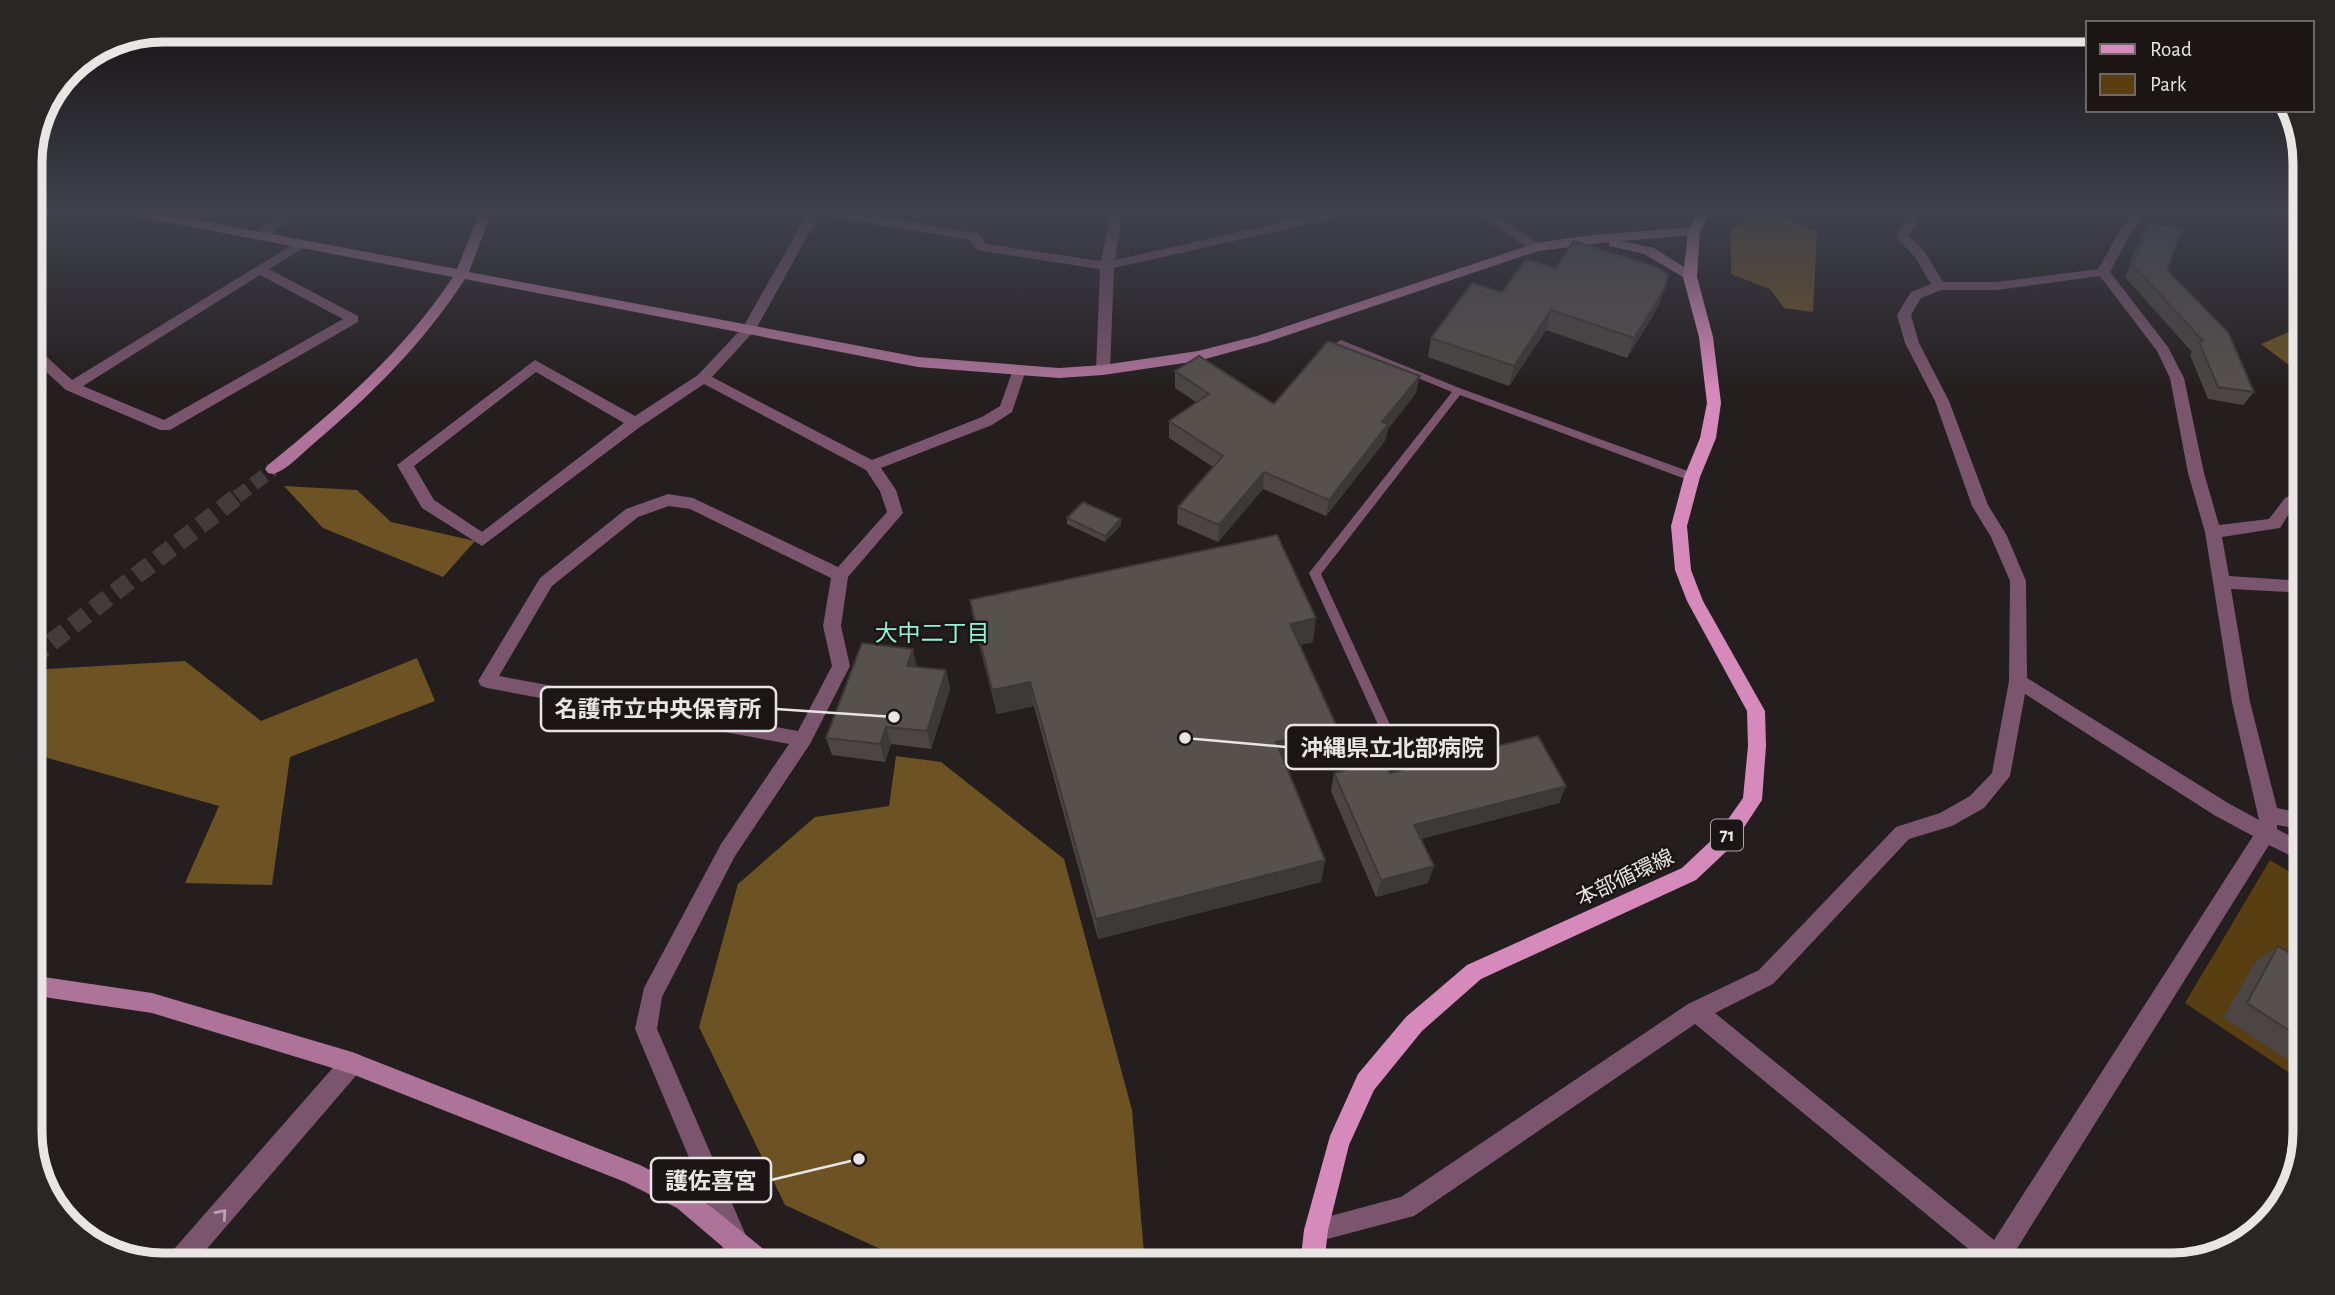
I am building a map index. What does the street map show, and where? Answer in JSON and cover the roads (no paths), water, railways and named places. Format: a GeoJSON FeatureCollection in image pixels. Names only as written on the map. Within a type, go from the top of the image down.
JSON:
{"type":"FeatureCollection","features":[{"type":"Feature","properties":{"kind":"main road","name":"本部循環線"},"geometry":{"type":"LineString","coordinates":[[1313,1253],[1316,1230],[1338,1144],[1366,1082],[1414,1024],[1474,972],[1689,874],[1724,841],[1752,800],[1757,746],[1756,710],[1695,601],[1683,570],[1679,526],[1692,477],[1708,438],[1714,403],[1706,337],[1690,271]]}},
{"type":"Feature","properties":{"kind":"street"},"geometry":{"type":"LineString","coordinates":[[71,387],[258,271]]}},
{"type":"Feature","properties":{"kind":"street"},"geometry":{"type":"LineString","coordinates":[[42,362],[71,387],[165,426],[353,319],[263,271]]}},
{"type":"Feature","properties":{"kind":"street"},"geometry":{"type":"LineString","coordinates":[[447,271],[918,362],[1059,373],[1102,370],[1198,356],[1262,339],[1463,271]]}},
{"type":"Feature","properties":{"kind":"street"},"geometry":{"type":"LineString","coordinates":[[635,423],[535,365],[405,465],[428,504],[482,540],[635,423],[703,378],[749,329],[782,271]]}},
{"type":"Feature","properties":{"kind":"street"},"geometry":{"type":"LineString","coordinates":[[1102,370],[1108,271]]}},
{"type":"Feature","properties":{"kind":"street"},"geometry":{"type":"LineString","coordinates":[[1681,271],[1690,277]]}},
{"type":"Feature","properties":{"kind":"street"},"geometry":{"type":"LineString","coordinates":[[1930,271],[1939,286]]}},
{"type":"Feature","properties":{"kind":"street"},"geometry":{"type":"LineString","coordinates":[[1316,1230],[1406,1208],[1696,1011],[1766,977],[1903,833],[1945,820],[1977,802],[2001,776],[2018,681],[2018,581],[1999,536],[1980,506],[1942,401],[1912,343],[1904,315],[1916,295],[1939,286],[1996,286],[2103,272],[2163,350],[2177,378],[2196,473],[2213,532],[2241,702],[2268,823],[2293,844]]}},
{"type":"Feature","properties":{"kind":"street"},"geometry":{"type":"LineString","coordinates":[[273,469],[378,380],[432,318],[461,274]]}},
{"type":"Feature","properties":{"kind":"street"},"geometry":{"type":"LineString","coordinates":[[871,466],[987,421],[1007,409],[1018,370]]}},
{"type":"Feature","properties":{"kind":"street"},"geometry":{"type":"LineString","coordinates":[[703,378],[871,466],[888,490],[895,513],[840,575],[832,626],[841,666],[803,739],[722,862],[652,995],[646,1029],[738,1245]]}},
{"type":"Feature","properties":{"kind":"street"},"geometry":{"type":"LineString","coordinates":[[803,739],[486,681],[546,582],[632,513],[668,500],[693,504],[840,575]]}},
{"type":"Feature","properties":{"kind":"street"},"geometry":{"type":"LineString","coordinates":[[2213,532],[2274,524],[2284,507],[2293,500]]}},
{"type":"Feature","properties":{"kind":"street"},"geometry":{"type":"LineString","coordinates":[[2220,582],[2293,586]]}},
{"type":"Feature","properties":{"kind":"street"},"geometry":{"type":"LineString","coordinates":[[2018,681],[2221,809],[2268,823],[2293,822]]}},
{"type":"Feature","properties":{"kind":"street"},"geometry":{"type":"LineString","coordinates":[[2004,1253],[2268,823]]}},
{"type":"Feature","properties":{"kind":"street"},"geometry":{"type":"LineString","coordinates":[[42,987],[152,1003],[352,1063],[632,1173],[685,1200],[748,1253]]}},
{"type":"Feature","properties":{"kind":"street"},"geometry":{"type":"LineString","coordinates":[[1696,1011],[1986,1253]]}},
{"type":"Feature","properties":{"kind":"street"},"geometry":{"type":"LineString","coordinates":[[187,1253],[352,1063]]}},
{"type":"Feature","properties":{"kind":"street"},"geometry":{"type":"LineString","coordinates":[[732,1253],[738,1245]]}},
{"type":"Feature","properties":{"kind":"lane"},"geometry":{"type":"LineString","coordinates":[[1341,343],[1458,391],[1692,477]]}},
{"type":"Feature","properties":{"kind":"lane"},"geometry":{"type":"LineString","coordinates":[[1386,729],[1315,573],[1458,391]]}},
{"type":"Feature","properties":{"kind":"tunnel"},"geometry":{"type":"LineString","coordinates":[[237,497],[273,469]]}},
{"type":"Feature","properties":{"kind":"tunnel"},"geometry":{"type":"LineString","coordinates":[[42,650],[239,495]]}},
{"type":"Feature","properties":{"kind":"place","name":"名護市立中央保育所"},"geometry":{"type":"Point","coordinates":[894,717]}},
{"type":"Feature","properties":{"kind":"place","name":"沖縄県立北部病院"},"geometry":{"type":"Point","coordinates":[1185,738]}},
{"type":"Feature","properties":{"kind":"place","name":"護佐喜宮"},"geometry":{"type":"Point","coordinates":[859,1159]}},
{"type":"Feature","properties":{"kind":"district","name":"大中二丁目"},"geometry":{"type":"Point","coordinates":[932,634]}}]}
